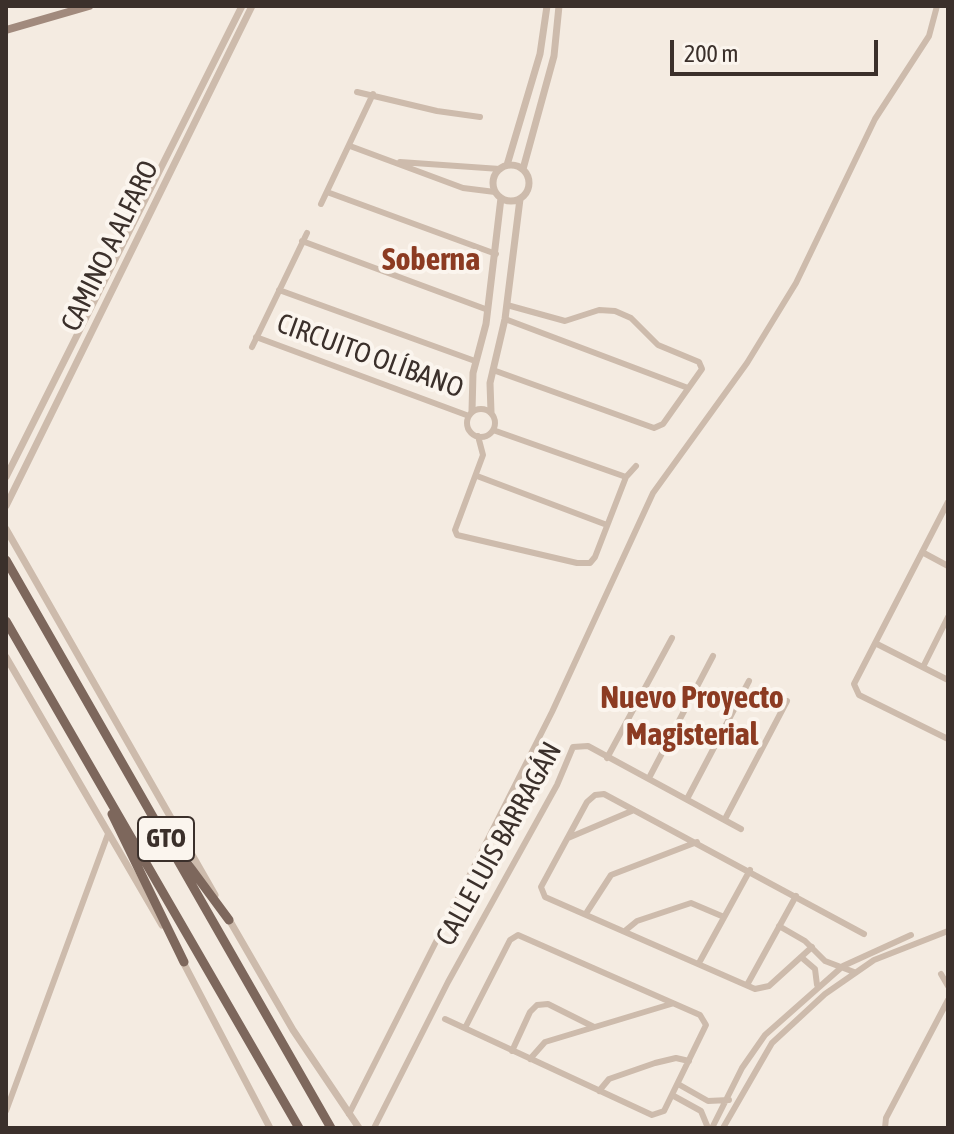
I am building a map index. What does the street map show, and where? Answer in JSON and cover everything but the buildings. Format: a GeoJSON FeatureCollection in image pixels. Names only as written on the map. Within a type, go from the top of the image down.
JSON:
{"type":"FeatureCollection","features":[{"type":"Feature","properties":{"kind":"main road"},"geometry":{"type":"LineString","coordinates":[[6,30],[89,6]]}},
{"type":"Feature","properties":{"kind":"main road","name":"GTO"},"geometry":{"type":"LineString","coordinates":[[6,560],[328,1123]]}},
{"type":"Feature","properties":{"kind":"main road","name":"GTO"},"geometry":{"type":"LineString","coordinates":[[6,621],[299,1128]]}},
{"type":"Feature","properties":{"kind":"main road"},"geometry":{"type":"LineString","coordinates":[[109,799],[116,825],[184,962]]}},
{"type":"Feature","properties":{"kind":"main road"},"geometry":{"type":"LineString","coordinates":[[156,822],[229,920]]}},
{"type":"Feature","properties":{"kind":"street","name":"CAMINO A ALFARO"},"geometry":{"type":"LineString","coordinates":[[6,477],[242,6]]}},
{"type":"Feature","properties":{"kind":"street","name":"CAMINO A ALFARO"},"geometry":{"type":"LineString","coordinates":[[6,506],[252,6]]}},
{"type":"Feature","properties":{"kind":"street"},"geometry":{"type":"LineString","coordinates":[[547,6],[540,54],[503,167],[493,180],[498,195],[496,254],[486,324],[475,361],[468,428],[478,436],[483,455],[455,530],[459,537],[583,564],[595,557],[626,477],[636,466]]}},
{"type":"Feature","properties":{"kind":"street"},"geometry":{"type":"LineString","coordinates":[[493,430],[493,370],[507,305],[520,199],[530,185],[523,169],[554,56],[559,6]]}},
{"type":"Feature","properties":{"kind":"street"},"geometry":{"type":"LineString","coordinates":[[349,1114],[545,726],[653,493],[747,363],[796,283],[875,119],[922,49],[937,6]]}},
{"type":"Feature","properties":{"kind":"street"},"geometry":{"type":"LineString","coordinates":[[357,92],[437,111],[480,117]]}},
{"type":"Feature","properties":{"kind":"street"},"geometry":{"type":"LineString","coordinates":[[321,204],[373,94]]}},
{"type":"Feature","properties":{"kind":"street"},"geometry":{"type":"LineString","coordinates":[[350,146],[463,188],[520,199]]}},
{"type":"Feature","properties":{"kind":"street"},"geometry":{"type":"LineString","coordinates":[[398,162],[523,169]]}},
{"type":"Feature","properties":{"kind":"street"},"geometry":{"type":"LineString","coordinates":[[327,192],[496,254]]}},
{"type":"Feature","properties":{"kind":"street"},"geometry":{"type":"LineString","coordinates":[[147,199],[157,202]]}},
{"type":"Feature","properties":{"kind":"street","name":"CIRCUITO OLÍBANO"},"geometry":{"type":"LineString","coordinates":[[252,347],[307,233]]}},
{"type":"Feature","properties":{"kind":"street"},"geometry":{"type":"LineString","coordinates":[[302,241],[488,310]]}},
{"type":"Feature","properties":{"kind":"street"},"geometry":{"type":"LineString","coordinates":[[279,290],[475,361]]}},
{"type":"Feature","properties":{"kind":"street"},"geometry":{"type":"LineString","coordinates":[[493,370],[648,428],[663,424],[701,372],[700,364],[658,345],[624,314],[599,310],[565,321],[507,305]]}},
{"type":"Feature","properties":{"kind":"street"},"geometry":{"type":"LineString","coordinates":[[90,313],[100,317]]}},
{"type":"Feature","properties":{"kind":"street"},"geometry":{"type":"LineString","coordinates":[[486,324],[504,324],[688,388]]}},
{"type":"Feature","properties":{"kind":"street","name":"CIRCUITO OLÍBANO"},"geometry":{"type":"LineString","coordinates":[[256,337],[470,413]]}},
{"type":"Feature","properties":{"kind":"street"},"geometry":{"type":"LineString","coordinates":[[470,413],[482,408],[491,412]]}},
{"type":"Feature","properties":{"kind":"street"},"geometry":{"type":"LineString","coordinates":[[478,436],[493,430],[626,477]]}},
{"type":"Feature","properties":{"kind":"street"},"geometry":{"type":"LineString","coordinates":[[477,476],[607,525]]}},
{"type":"Feature","properties":{"kind":"street"},"geometry":{"type":"LineString","coordinates":[[948,502],[854,689],[948,739]]}},
{"type":"Feature","properties":{"kind":"street"},"geometry":{"type":"LineString","coordinates":[[940,517],[948,522]]}},
{"type":"Feature","properties":{"kind":"street"},"geometry":{"type":"LineString","coordinates":[[6,527],[293,1030],[359,1128]]}},
{"type":"Feature","properties":{"kind":"street"},"geometry":{"type":"LineString","coordinates":[[922,552],[948,566]]}},
{"type":"Feature","properties":{"kind":"street"},"geometry":{"type":"LineString","coordinates":[[923,667],[948,617]]}},
{"type":"Feature","properties":{"kind":"street"},"geometry":{"type":"LineString","coordinates":[[607,758],[672,638]]}},
{"type":"Feature","properties":{"kind":"street"},"geometry":{"type":"LineString","coordinates":[[875,643],[948,680]]}},
{"type":"Feature","properties":{"kind":"street"},"geometry":{"type":"LineString","coordinates":[[649,778],[713,656]]}},
{"type":"Feature","properties":{"kind":"street"},"geometry":{"type":"LineString","coordinates":[[6,657],[184,962],[270,1128]]}},
{"type":"Feature","properties":{"kind":"street"},"geometry":{"type":"LineString","coordinates":[[687,799],[749,681]]}},
{"type":"Feature","properties":{"kind":"street"},"geometry":{"type":"LineString","coordinates":[[725,819],[787,701]]}},
{"type":"Feature","properties":{"kind":"street","name":"CALLE LUIS BARRAGÁN"},"geometry":{"type":"LineString","coordinates":[[374,1128],[448,982],[557,785],[570,750],[582,744],[741,829]]}},
{"type":"Feature","properties":{"kind":"street"},"geometry":{"type":"LineString","coordinates":[[812,947],[769,986],[759,989],[542,893],[541,887],[595,795],[604,794],[864,934]]}},
{"type":"Feature","properties":{"kind":"street"},"geometry":{"type":"LineString","coordinates":[[568,838],[634,810]]}},
{"type":"Feature","properties":{"kind":"street"},"geometry":{"type":"LineString","coordinates":[[6,1111],[108,834]]}},
{"type":"Feature","properties":{"kind":"street"},"geometry":{"type":"LineString","coordinates":[[587,912],[611,875],[697,842]]}},
{"type":"Feature","properties":{"kind":"street"},"geometry":{"type":"LineString","coordinates":[[699,963],[750,870]]}},
{"type":"Feature","properties":{"kind":"street"},"geometry":{"type":"LineString","coordinates":[[747,985],[796,896]]}},
{"type":"Feature","properties":{"kind":"street"},"geometry":{"type":"LineString","coordinates":[[626,930],[637,921],[691,903],[724,917]]}},
{"type":"Feature","properties":{"kind":"street"},"geometry":{"type":"LineString","coordinates":[[779,926],[812,947],[825,961],[854,972]]}},
{"type":"Feature","properties":{"kind":"street"},"geometry":{"type":"LineString","coordinates":[[723,1128],[772,1043],[854,972],[881,957],[931,941],[948,931]]}},
{"type":"Feature","properties":{"kind":"street"},"geometry":{"type":"LineString","coordinates":[[445,1019],[652,1115],[664,1111],[706,1025],[700,1015],[518,935],[507,946],[465,1028]]}},
{"type":"Feature","properties":{"kind":"street"},"geometry":{"type":"LineString","coordinates":[[710,1128],[752,1051],[817,985],[843,966],[911,935]]}},
{"type":"Feature","properties":{"kind":"street"},"geometry":{"type":"LineString","coordinates":[[801,957],[815,969],[817,985]]}},
{"type":"Feature","properties":{"kind":"street"},"geometry":{"type":"LineString","coordinates":[[815,969],[825,961]]}},
{"type":"Feature","properties":{"kind":"street"},"geometry":{"type":"LineString","coordinates":[[941,974],[948,986]]}},
{"type":"Feature","properties":{"kind":"street"},"geometry":{"type":"LineString","coordinates":[[885,1128],[886,1118],[948,1000]]}},
{"type":"Feature","properties":{"kind":"street"},"geometry":{"type":"LineString","coordinates":[[512,1051],[530,1012],[537,1005],[548,1004],[594,1027]]}},
{"type":"Feature","properties":{"kind":"street"},"geometry":{"type":"LineString","coordinates":[[530,1059],[542,1044],[671,1004]]}},
{"type":"Feature","properties":{"kind":"street"},"geometry":{"type":"LineString","coordinates":[[599,1091],[609,1079],[655,1063],[676,1058],[689,1061]]}},
{"type":"Feature","properties":{"kind":"street"},"geometry":{"type":"LineString","coordinates":[[678,1084],[708,1101],[727,1099],[736,1104]]}},
{"type":"Feature","properties":{"kind":"street"},"geometry":{"type":"LineString","coordinates":[[672,1095],[701,1111],[710,1128]]}},
{"type":"Feature","properties":{"kind":"street"},"geometry":{"type":"LineString","coordinates":[[701,1111],[708,1101]]}},
{"type":"Feature","properties":{"kind":"district","name":"Soberna"},"geometry":{"type":"Point","coordinates":[431,260]}},
{"type":"Feature","properties":{"kind":"district","name":"Nuevo Proyecto Magisterial"},"geometry":{"type":"Point","coordinates":[692,716]}}]}
